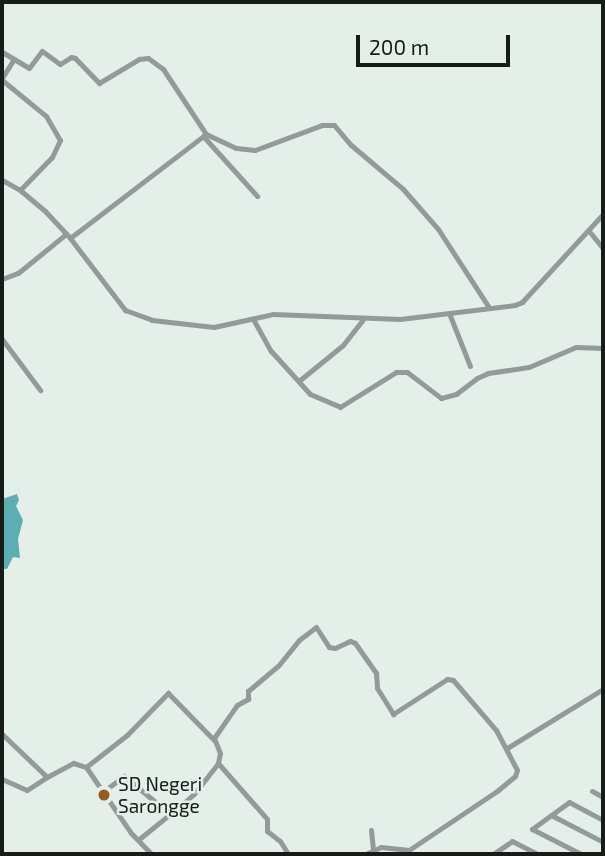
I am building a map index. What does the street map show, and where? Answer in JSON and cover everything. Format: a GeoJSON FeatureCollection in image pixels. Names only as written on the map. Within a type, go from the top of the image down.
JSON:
{"type":"FeatureCollection","features":[{"type":"Feature","properties":{"kind":"street"},"geometry":{"type":"LineString","coordinates":[[2,52],[29,68],[41,51],[60,64],[73,57],[99,83],[139,59],[148,58],[163,69],[204,135],[257,196]]}},
{"type":"Feature","properties":{"kind":"street"},"geometry":{"type":"LineString","coordinates":[[14,59],[2,79],[46,116],[60,140],[60,147],[20,190]]}},
{"type":"Feature","properties":{"kind":"street"},"geometry":{"type":"LineString","coordinates":[[204,135],[246,151],[322,125],[334,125],[351,145],[398,184],[431,221],[488,306]]}},
{"type":"Feature","properties":{"kind":"street"},"geometry":{"type":"LineString","coordinates":[[2,279],[18,273],[204,135]]}},
{"type":"Feature","properties":{"kind":"street"},"geometry":{"type":"LineString","coordinates":[[2,180],[20,190],[68,236],[125,310],[152,320],[214,327],[284,314],[363,319],[509,306],[522,302],[603,214]]}},
{"type":"Feature","properties":{"kind":"street"},"geometry":{"type":"LineString","coordinates":[[589,231],[603,248]]}},
{"type":"Feature","properties":{"kind":"street"},"geometry":{"type":"LineString","coordinates":[[449,313],[470,366]]}},
{"type":"Feature","properties":{"kind":"street"},"geometry":{"type":"LineString","coordinates":[[253,319],[271,351],[313,396],[341,407],[401,371],[416,378],[441,398],[456,394],[488,373],[529,367],[576,347],[603,348]]}},
{"type":"Feature","properties":{"kind":"street"},"geometry":{"type":"LineString","coordinates":[[300,380],[344,345],[363,319]]}},
{"type":"Feature","properties":{"kind":"street"},"geometry":{"type":"LineString","coordinates":[[2,339],[40,390]]}},
{"type":"Feature","properties":{"kind":"street"},"geometry":{"type":"LineString","coordinates":[[214,740],[237,705],[248,699],[248,691],[278,666],[314,626],[329,647],[335,648],[350,641],[355,643],[376,673],[376,688],[390,712],[396,713],[447,679],[453,680],[507,748],[516,774],[497,791],[409,850],[385,847],[365,854]]}},
{"type":"Feature","properties":{"kind":"street"},"geometry":{"type":"LineString","coordinates":[[507,748],[603,689]]}},
{"type":"Feature","properties":{"kind":"street"},"geometry":{"type":"LineString","coordinates":[[86,767],[127,735],[168,692],[214,740],[220,753],[218,763],[194,794],[138,840]]}},
{"type":"Feature","properties":{"kind":"street"},"geometry":{"type":"LineString","coordinates":[[2,734],[47,778]]}},
{"type":"Feature","properties":{"kind":"street"},"geometry":{"type":"LineString","coordinates":[[2,779],[26,790],[73,763],[86,767],[151,854]]}},
{"type":"Feature","properties":{"kind":"street"},"geometry":{"type":"LineString","coordinates":[[218,763],[267,819],[267,831],[280,841],[288,854]]}},
{"type":"Feature","properties":{"kind":"street"},"geometry":{"type":"LineString","coordinates":[[103,791],[124,776],[170,814]]}},
{"type":"Feature","properties":{"kind":"street"},"geometry":{"type":"LineString","coordinates":[[592,791],[601,796],[603,786]]}},
{"type":"Feature","properties":{"kind":"street"},"geometry":{"type":"LineString","coordinates":[[581,854],[533,829],[569,802],[603,820]]}},
{"type":"Feature","properties":{"kind":"street"},"geometry":{"type":"LineString","coordinates":[[551,815],[603,842]]}},
{"type":"Feature","properties":{"kind":"street"},"geometry":{"type":"LineString","coordinates":[[371,830],[373,849]]}},
{"type":"Feature","properties":{"kind":"street"},"geometry":{"type":"LineString","coordinates":[[493,854],[512,841],[538,854]]}},
{"type":"Feature","properties":{"kind":"water"},"geometry":{"type":"Polygon","coordinates":[[[17,494],[19,500],[16,506],[23,520],[18,539],[20,558],[13,557],[7,569],[2,569],[2,499],[17,494]]]}},
{"type":"Feature","properties":{"kind":"place","name":"SD Negeri Sarongge"},"geometry":{"type":"Point","coordinates":[104,795]}}]}
